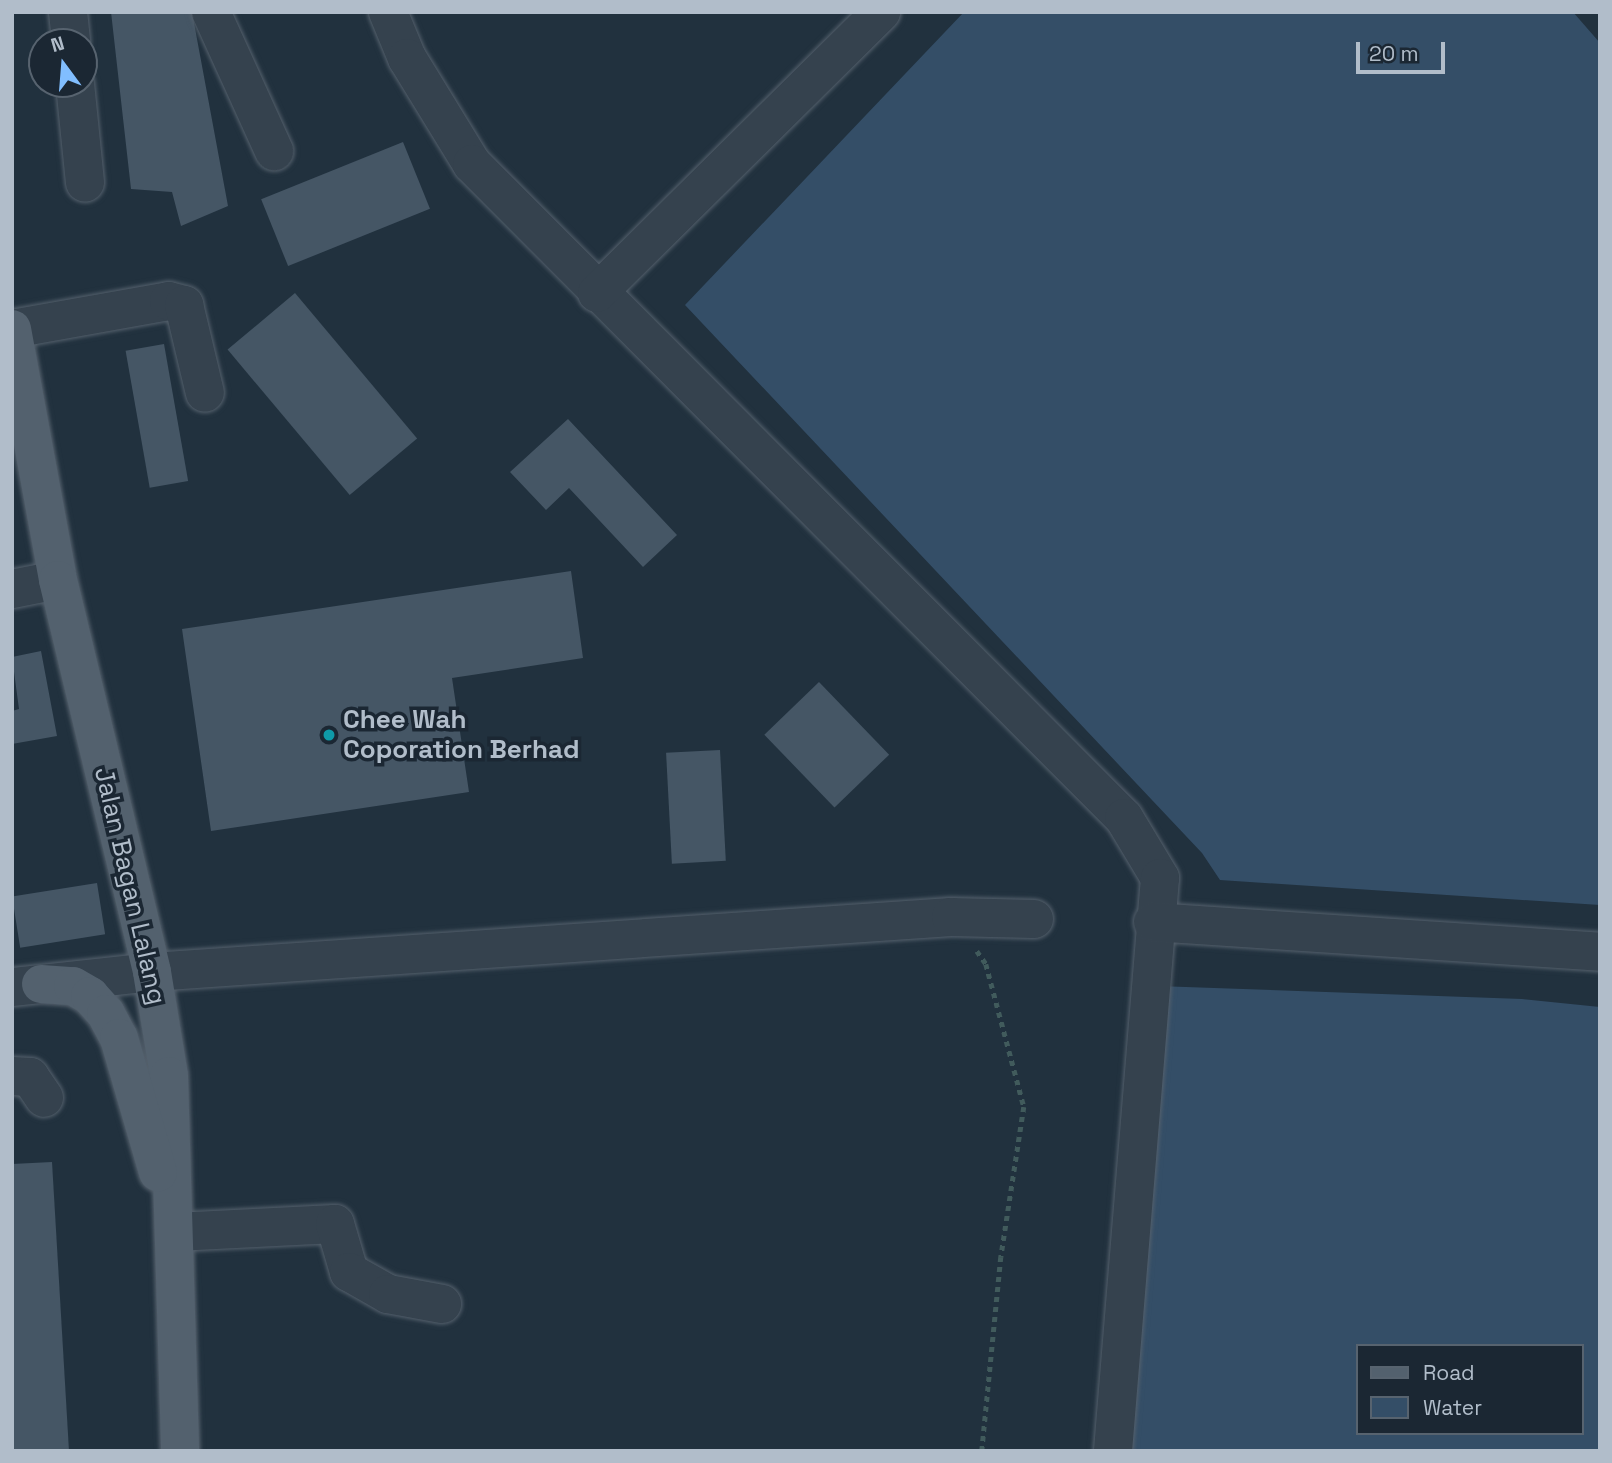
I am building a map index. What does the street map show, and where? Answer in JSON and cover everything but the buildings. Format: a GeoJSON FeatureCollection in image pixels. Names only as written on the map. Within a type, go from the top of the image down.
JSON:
{"type":"FeatureCollection","features":[{"type":"Feature","properties":{"kind":"main road","name":"Jalan Bagan Lalang"},"geometry":{"type":"LineString","coordinates":[[12,329],[58,580],[152,972],[169,1076],[180,1451]]}},
{"type":"Feature","properties":{"kind":"main road"},"geometry":{"type":"LineString","coordinates":[[27,985],[73,986],[90,996],[106,1014],[119,1038],[174,1230]]}},
{"type":"Feature","properties":{"kind":"street"},"geometry":{"type":"LineString","coordinates":[[211,12],[274,151]]}},
{"type":"Feature","properties":{"kind":"street"},"geometry":{"type":"LineString","coordinates":[[388,12],[407,58],[472,164],[597,293],[1124,818],[1160,878],[1153,922],[1114,1451]]}},
{"type":"Feature","properties":{"kind":"street"},"geometry":{"type":"LineString","coordinates":[[597,293],[881,12]]}},
{"type":"Feature","properties":{"kind":"street"},"geometry":{"type":"LineString","coordinates":[[76,98],[85,182]]}},
{"type":"Feature","properties":{"kind":"street"},"geometry":{"type":"LineString","coordinates":[[12,329],[169,301],[184,305],[205,393]]}},
{"type":"Feature","properties":{"kind":"street"},"geometry":{"type":"LineString","coordinates":[[12,589],[58,580]]}},
{"type":"Feature","properties":{"kind":"street"},"geometry":{"type":"LineString","coordinates":[[27,985],[152,972],[951,918],[1034,919]]}},
{"type":"Feature","properties":{"kind":"street"},"geometry":{"type":"LineString","coordinates":[[1153,922],[1600,952]]}},
{"type":"Feature","properties":{"kind":"street"},"geometry":{"type":"LineString","coordinates":[[12,1076],[30,1077],[44,1098]]}},
{"type":"Feature","properties":{"kind":"street"},"geometry":{"type":"LineString","coordinates":[[174,1230],[335,1224],[349,1272],[388,1294],[442,1304]]}},
{"type":"Feature","properties":{"kind":"path"},"geometry":{"type":"LineString","coordinates":[[951,918],[986,964],[1024,1107],[1000,1257],[982,1451]]}},
{"type":"Feature","properties":{"kind":"water"},"geometry":{"type":"Polygon","coordinates":[[[964,12],[1573,12],[1600,43],[1600,905],[1220,880],[1202,853],[685,305],[964,12]]]}},
{"type":"Feature","properties":{"kind":"water"},"geometry":{"type":"Polygon","coordinates":[[[1157,986],[1522,999],[1600,1007],[1600,1451],[1128,1451],[1157,986]]]}},
{"type":"Feature","properties":{"kind":"place","name":"Chee Wah Coporation Berhad"},"geometry":{"type":"Point","coordinates":[329,735]}}]}
